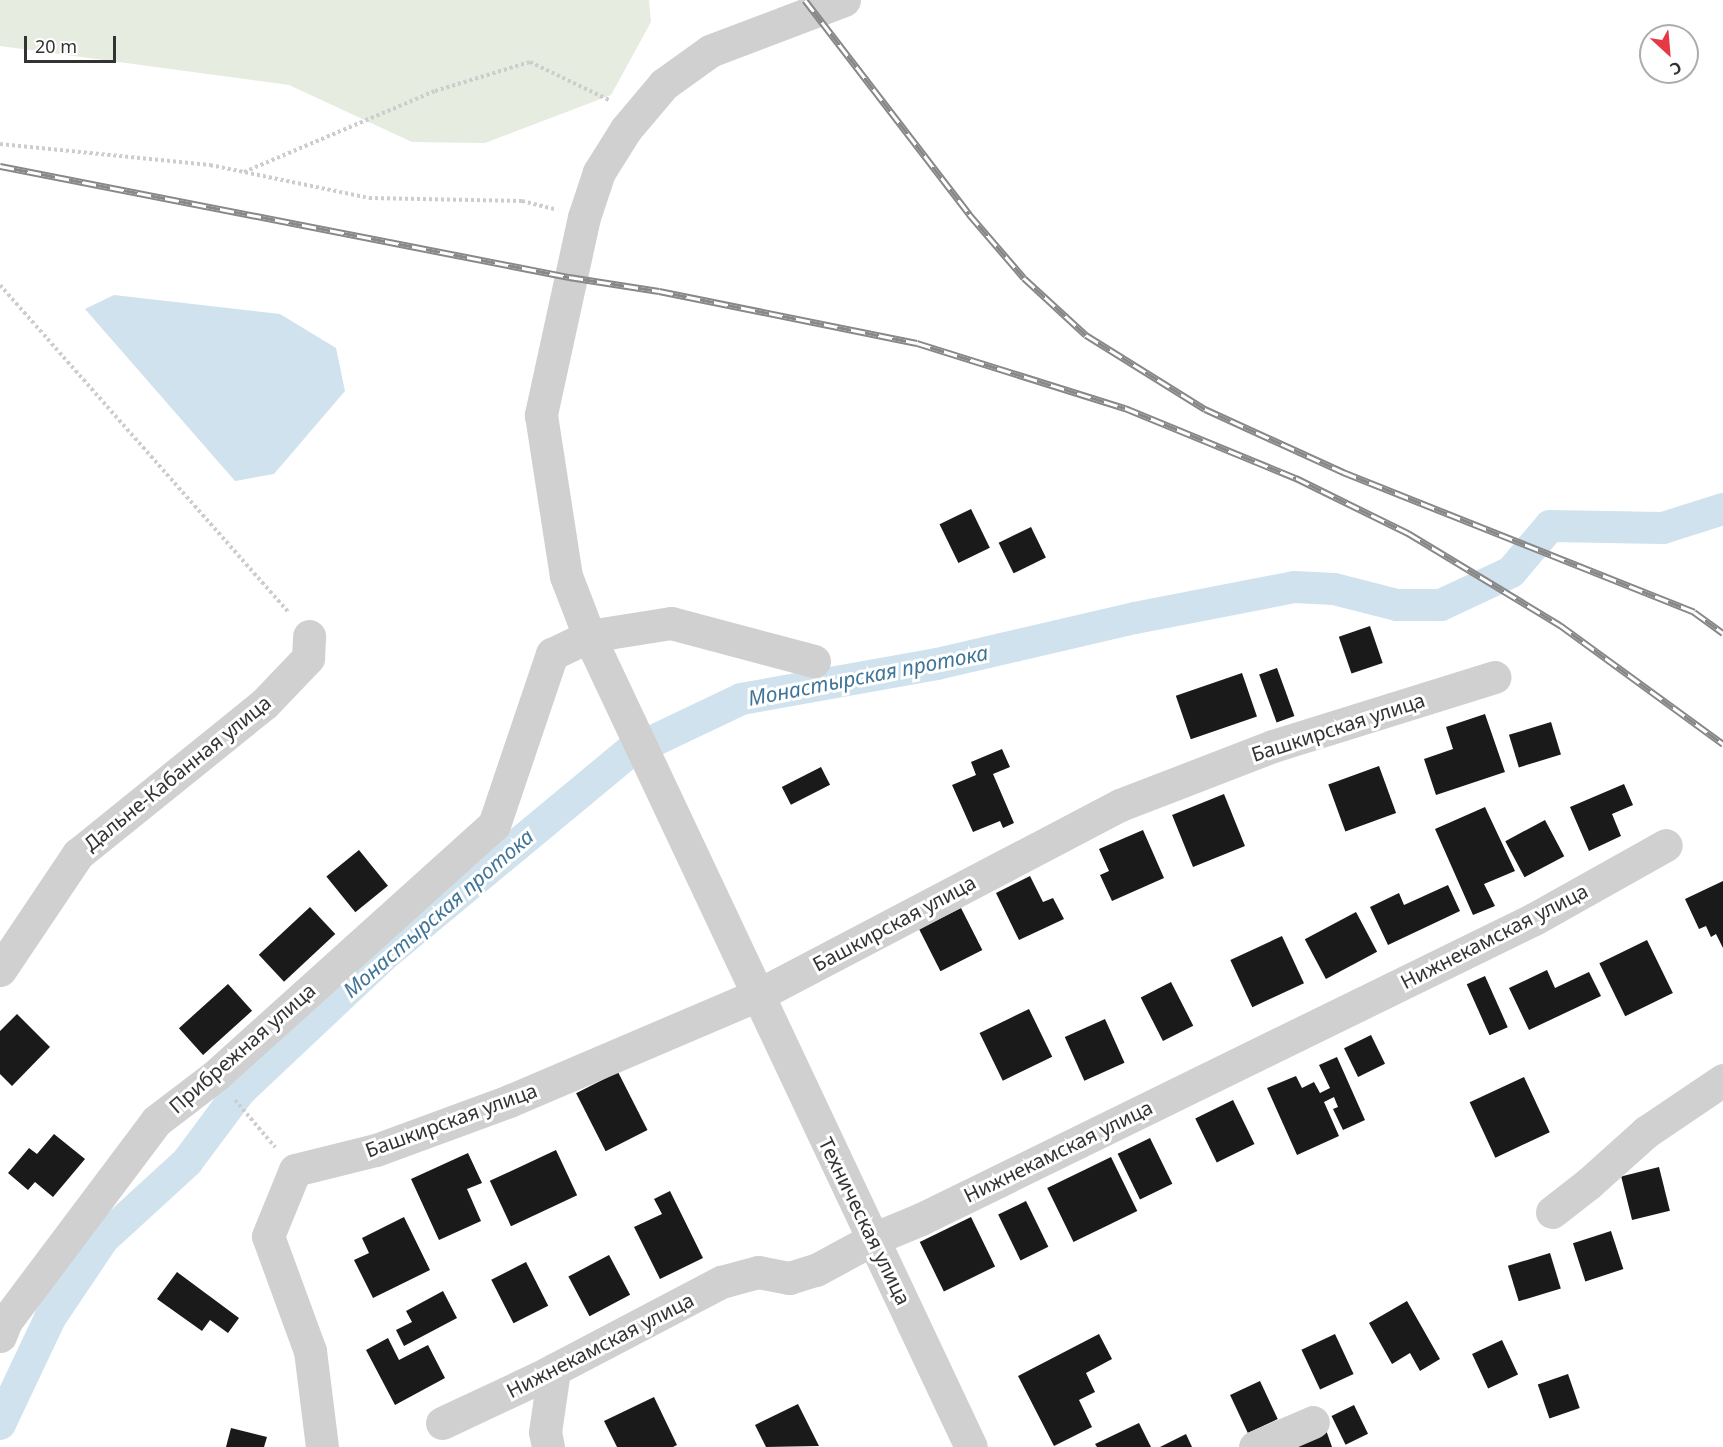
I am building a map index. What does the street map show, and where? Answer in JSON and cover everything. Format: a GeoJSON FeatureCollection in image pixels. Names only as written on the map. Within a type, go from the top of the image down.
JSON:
{"type":"FeatureCollection","features":[{"type":"Feature","properties":{"kind":"street","name":"Техническая улица"},"geometry":{"type":"LineString","coordinates":[[844,0],[710,51],[664,84],[626,129],[599,172],[584,217],[541,415],[566,576],[589,636],[971,1447]]}},
{"type":"Feature","properties":{"kind":"street","name":"Прибрежная улица"},"geometry":{"type":"LineString","coordinates":[[0,1336],[6,1321],[156,1121],[215,1076],[494,825],[552,654],[589,636],[671,623],[814,662]]}},
{"type":"Feature","properties":{"kind":"street","name":"Дальне-Кабанная улица"},"geometry":{"type":"LineString","coordinates":[[0,970],[78,854],[264,704],[308,658],[309,636]]}},
{"type":"Feature","properties":{"kind":"street","name":"Башкирская улица"},"geometry":{"type":"LineString","coordinates":[[295,1170],[376,1150],[508,1101],[758,995],[1120,805],[1273,746],[1494,677]]}},
{"type":"Feature","properties":{"kind":"street","name":"Нижнекамская улица"},"geometry":{"type":"LineString","coordinates":[[442,1423],[554,1370],[721,1282],[758,1272],[789,1278],[816,1270],[873,1239],[921,1219],[1534,919],[1665,845]]}},
{"type":"Feature","properties":{"kind":"street"},"geometry":{"type":"LineString","coordinates":[[1552,1212],[1588,1184],[1646,1131],[1723,1080]]}},
{"type":"Feature","properties":{"kind":"street"},"geometry":{"type":"LineString","coordinates":[[295,1170],[268,1236],[310,1351],[322,1447]]}},
{"type":"Feature","properties":{"kind":"street"},"geometry":{"type":"LineString","coordinates":[[548,1447],[545,1432],[554,1370]]}},
{"type":"Feature","properties":{"kind":"street"},"geometry":{"type":"LineString","coordinates":[[1256,1447],[1313,1422]]}},
{"type":"Feature","properties":{"kind":"path"},"geometry":{"type":"LineString","coordinates":[[243,172],[435,91],[530,62],[615,103]]}},
{"type":"Feature","properties":{"kind":"path"},"geometry":{"type":"LineString","coordinates":[[0,144],[210,165],[369,198],[522,201],[584,217]]}},
{"type":"Feature","properties":{"kind":"path"},"geometry":{"type":"LineString","coordinates":[[0,285],[309,636]]}},
{"type":"Feature","properties":{"kind":"path"},"geometry":{"type":"LineString","coordinates":[[215,1076],[295,1170]]}},
{"type":"Feature","properties":{"kind":"shaded area"},"geometry":{"type":"Polygon","coordinates":[[[0,0],[649,0],[651,22],[611,95],[485,143],[412,142],[289,85],[0,46],[0,0]]]}},
{"type":"Feature","properties":{"kind":"water"},"geometry":{"type":"Polygon","coordinates":[[[114,295],[280,314],[336,348],[345,391],[274,474],[235,481],[85,309],[114,295]]]}},
{"type":"Feature","properties":{"kind":"building"},"geometry":{"type":"Polygon","coordinates":[[[971,509],[990,548],[958,563],[940,524],[971,509]]]}},
{"type":"Feature","properties":{"kind":"building"},"geometry":{"type":"Polygon","coordinates":[[[1031,527],[1046,558],[1014,573],[999,543],[1031,527]]]}},
{"type":"Feature","properties":{"kind":"building"},"geometry":{"type":"Polygon","coordinates":[[[1370,626],[1383,663],[1351,674],[1339,637],[1370,626]]]}},
{"type":"Feature","properties":{"kind":"building"},"geometry":{"type":"Polygon","coordinates":[[[1277,668],[1294,716],[1277,722],[1259,674],[1277,668]]]}},
{"type":"Feature","properties":{"kind":"building"},"geometry":{"type":"Polygon","coordinates":[[[1242,673],[1257,716],[1191,739],[1176,696],[1242,673]]]}},
{"type":"Feature","properties":{"kind":"building"},"geometry":{"type":"Polygon","coordinates":[[[1485,714],[1505,772],[1436,795],[1424,759],[1453,749],[1446,727],[1485,714]]]}},
{"type":"Feature","properties":{"kind":"building"},"geometry":{"type":"Polygon","coordinates":[[[1551,722],[1561,755],[1519,767],[1509,735],[1551,722]]]}},
{"type":"Feature","properties":{"kind":"building"},"geometry":{"type":"Polygon","coordinates":[[[1002,749],[1010,767],[993,774],[1014,823],[1003,828],[1000,821],[973,832],[952,785],[976,775],[971,762],[1002,749]]]}},
{"type":"Feature","properties":{"kind":"building"},"geometry":{"type":"Polygon","coordinates":[[[1379,766],[1396,813],[1345,831],[1328,784],[1379,766]]]}},
{"type":"Feature","properties":{"kind":"building"},"geometry":{"type":"Polygon","coordinates":[[[821,767],[830,785],[791,805],[782,787],[821,767]]]}},
{"type":"Feature","properties":{"kind":"building"},"geometry":{"type":"Polygon","coordinates":[[[1624,784],[1633,805],[1612,814],[1621,836],[1589,851],[1570,807],[1624,784]]]}},
{"type":"Feature","properties":{"kind":"building"},"geometry":{"type":"Polygon","coordinates":[[[1224,794],[1245,846],[1193,867],[1172,815],[1224,794]]]}},
{"type":"Feature","properties":{"kind":"building"},"geometry":{"type":"Polygon","coordinates":[[[1485,807],[1515,871],[1484,884],[1495,906],[1473,915],[1435,829],[1485,807]]]}},
{"type":"Feature","properties":{"kind":"building"},"geometry":{"type":"Polygon","coordinates":[[[1545,820],[1564,856],[1525,877],[1505,841],[1545,820]]]}},
{"type":"Feature","properties":{"kind":"building"},"geometry":{"type":"Polygon","coordinates":[[[1143,830],[1164,878],[1112,901],[1100,875],[1109,871],[1099,849],[1143,830]]]}},
{"type":"Feature","properties":{"kind":"building"},"geometry":{"type":"Polygon","coordinates":[[[359,850],[388,886],[355,912],[326,876],[359,850]]]}},
{"type":"Feature","properties":{"kind":"building"},"geometry":{"type":"Polygon","coordinates":[[[1030,876],[1043,902],[1053,898],[1064,919],[1019,940],[996,893],[1030,876]]]}},
{"type":"Feature","properties":{"kind":"building"},"geometry":{"type":"Polygon","coordinates":[[[1723,881],[1723,948],[1716,934],[1711,937],[1706,926],[1699,929],[1685,899],[1723,881]]]}},
{"type":"Feature","properties":{"kind":"building"},"geometry":{"type":"Polygon","coordinates":[[[1448,885],[1460,911],[1388,945],[1370,907],[1399,893],[1404,905],[1448,885]]]}},
{"type":"Feature","properties":{"kind":"building"},"geometry":{"type":"Polygon","coordinates":[[[310,907],[335,934],[284,982],[259,955],[310,907]]]}},
{"type":"Feature","properties":{"kind":"building"},"geometry":{"type":"Polygon","coordinates":[[[961,908],[982,950],[940,971],[919,929],[961,908]]]}},
{"type":"Feature","properties":{"kind":"building"},"geometry":{"type":"Polygon","coordinates":[[[1356,912],[1377,952],[1326,979],[1305,939],[1356,912]]]}},
{"type":"Feature","properties":{"kind":"building"},"geometry":{"type":"Polygon","coordinates":[[[1282,936],[1304,983],[1252,1007],[1230,960],[1282,936]]]}},
{"type":"Feature","properties":{"kind":"building"},"geometry":{"type":"Polygon","coordinates":[[[1647,940],[1673,993],[1625,1016],[1599,963],[1647,940]]]}},
{"type":"Feature","properties":{"kind":"building"},"geometry":{"type":"Polygon","coordinates":[[[1547,970],[1555,988],[1589,972],[1601,996],[1529,1030],[1509,988],[1547,970]]]}},
{"type":"Feature","properties":{"kind":"building"},"geometry":{"type":"Polygon","coordinates":[[[1485,976],[1508,1027],[1490,1035],[1467,984],[1485,976]]]}},
{"type":"Feature","properties":{"kind":"building"},"geometry":{"type":"Polygon","coordinates":[[[1171,982],[1193,1026],[1163,1041],[1141,997],[1171,982]]]}},
{"type":"Feature","properties":{"kind":"building"},"geometry":{"type":"Polygon","coordinates":[[[228,984],[252,1011],[203,1055],[179,1028],[228,984]]]}},
{"type":"Feature","properties":{"kind":"building"},"geometry":{"type":"Polygon","coordinates":[[[1029,1009],[1052,1057],[1003,1081],[980,1033],[1029,1009]]]}},
{"type":"Feature","properties":{"kind":"building"},"geometry":{"type":"Polygon","coordinates":[[[17,1014],[50,1047],[12,1086],[0,1074],[0,1031],[17,1014]]]}},
{"type":"Feature","properties":{"kind":"building"},"geometry":{"type":"Polygon","coordinates":[[[1105,1019],[1125,1063],[1084,1081],[1065,1037],[1105,1019]]]}},
{"type":"Feature","properties":{"kind":"building"},"geometry":{"type":"Polygon","coordinates":[[[1371,1035],[1385,1064],[1358,1077],[1344,1048],[1371,1035]]]}},
{"type":"Feature","properties":{"kind":"building"},"geometry":{"type":"Polygon","coordinates":[[[1337,1057],[1365,1120],[1343,1130],[1333,1109],[1338,1107],[1334,1097],[1324,1102],[1339,1136],[1297,1155],[1267,1088],[1296,1076],[1302,1088],[1314,1082],[1320,1093],[1330,1088],[1319,1065],[1337,1057]]]}},
{"type":"Feature","properties":{"kind":"building"},"geometry":{"type":"Polygon","coordinates":[[[618,1072],[648,1130],[606,1151],[576,1093],[618,1072]]]}},
{"type":"Feature","properties":{"kind":"building"},"geometry":{"type":"Polygon","coordinates":[[[1524,1077],[1550,1132],[1495,1158],[1470,1102],[1524,1077]]]}},
{"type":"Feature","properties":{"kind":"building"},"geometry":{"type":"Polygon","coordinates":[[[1233,1100],[1254,1144],[1217,1162],[1195,1118],[1233,1100]]]}},
{"type":"Feature","properties":{"kind":"building"},"geometry":{"type":"Polygon","coordinates":[[[54,1134],[85,1159],[53,1197],[35,1182],[28,1190],[8,1173],[29,1148],[37,1154],[54,1134]]]}},
{"type":"Feature","properties":{"kind":"building"},"geometry":{"type":"Polygon","coordinates":[[[1150,1138],[1172,1184],[1140,1200],[1118,1154],[1150,1138]]]}},
{"type":"Feature","properties":{"kind":"building"},"geometry":{"type":"Polygon","coordinates":[[[556,1150],[577,1195],[511,1226],[490,1181],[556,1150]]]}},
{"type":"Feature","properties":{"kind":"building"},"geometry":{"type":"Polygon","coordinates":[[[468,1153],[482,1183],[467,1189],[481,1221],[439,1240],[411,1179],[468,1153]]]}},
{"type":"Feature","properties":{"kind":"building"},"geometry":{"type":"Polygon","coordinates":[[[1111,1157],[1137,1211],[1073,1242],[1047,1188],[1111,1157]]]}},
{"type":"Feature","properties":{"kind":"building"},"geometry":{"type":"Polygon","coordinates":[[[1659,1167],[1670,1211],[1632,1220],[1621,1176],[1659,1167]]]}},
{"type":"Feature","properties":{"kind":"building"},"geometry":{"type":"Polygon","coordinates":[[[670,1191],[703,1258],[660,1279],[634,1227],[662,1214],[654,1199],[670,1191]]]}},
{"type":"Feature","properties":{"kind":"building"},"geometry":{"type":"Polygon","coordinates":[[[1026,1201],[1048,1247],[1020,1260],[998,1215],[1026,1201]]]}},
{"type":"Feature","properties":{"kind":"building"},"geometry":{"type":"Polygon","coordinates":[[[404,1217],[430,1270],[373,1298],[354,1260],[369,1253],[362,1238],[404,1217]]]}},
{"type":"Feature","properties":{"kind":"building"},"geometry":{"type":"Polygon","coordinates":[[[971,1217],[995,1266],[944,1291],[920,1242],[971,1217]]]}},
{"type":"Feature","properties":{"kind":"building"},"geometry":{"type":"Polygon","coordinates":[[[1611,1231],[1623,1269],[1585,1281],[1573,1243],[1611,1231]]]}},
{"type":"Feature","properties":{"kind":"building"},"geometry":{"type":"Polygon","coordinates":[[[1550,1253],[1561,1288],[1519,1301],[1508,1266],[1550,1253]]]}},
{"type":"Feature","properties":{"kind":"building"},"geometry":{"type":"Polygon","coordinates":[[[609,1255],[630,1295],[590,1316],[568,1277],[609,1255]]]}},
{"type":"Feature","properties":{"kind":"building"},"geometry":{"type":"Polygon","coordinates":[[[526,1262],[548,1306],[513,1323],[491,1280],[526,1262]]]}},
{"type":"Feature","properties":{"kind":"building"},"geometry":{"type":"Polygon","coordinates":[[[177,1272],[239,1318],[228,1333],[210,1320],[202,1331],[157,1299],[177,1272]]]}},
{"type":"Feature","properties":{"kind":"building"},"geometry":{"type":"Polygon","coordinates":[[[443,1291],[457,1318],[404,1346],[396,1330],[412,1322],[406,1311],[443,1291]]]}},
{"type":"Feature","properties":{"kind":"building"},"geometry":{"type":"Polygon","coordinates":[[[1407,1301],[1440,1359],[1420,1371],[1410,1353],[1392,1364],[1369,1323],[1407,1301]]]}},
{"type":"Feature","properties":{"kind":"building"},"geometry":{"type":"Polygon","coordinates":[[[1099,1334],[1112,1359],[1086,1373],[1095,1392],[1079,1400],[1092,1427],[1054,1446],[1018,1376],[1099,1334]]]}},
{"type":"Feature","properties":{"kind":"building"},"geometry":{"type":"Polygon","coordinates":[[[1335,1334],[1354,1374],[1320,1390],[1301,1350],[1335,1334]]]}},
{"type":"Feature","properties":{"kind":"building"},"geometry":{"type":"Polygon","coordinates":[[[388,1338],[399,1360],[428,1345],[445,1378],[395,1405],[366,1350],[388,1338]]]}},
{"type":"Feature","properties":{"kind":"building"},"geometry":{"type":"Polygon","coordinates":[[[1502,1340],[1518,1374],[1488,1388],[1472,1354],[1502,1340]]]}},
{"type":"Feature","properties":{"kind":"building"},"geometry":{"type":"Polygon","coordinates":[[[1568,1374],[1580,1408],[1549,1418],[1538,1384],[1568,1374]]]}},
{"type":"Feature","properties":{"kind":"building"},"geometry":{"type":"Polygon","coordinates":[[[1260,1381],[1278,1419],[1248,1433],[1230,1395],[1260,1381]]]}},
{"type":"Feature","properties":{"kind":"building"},"geometry":{"type":"Polygon","coordinates":[[[654,1397],[677,1445],[673,1447],[617,1447],[604,1421],[654,1397]]]}},
{"type":"Feature","properties":{"kind":"building"},"geometry":{"type":"Polygon","coordinates":[[[798,1404],[819,1446],[766,1447],[755,1425],[798,1404]]]}},
{"type":"Feature","properties":{"kind":"building"},"geometry":{"type":"Polygon","coordinates":[[[1354,1405],[1368,1434],[1346,1445],[1332,1416],[1354,1405]]]}},
{"type":"Feature","properties":{"kind":"building"},"geometry":{"type":"Polygon","coordinates":[[[1139,1423],[1151,1447],[1097,1447],[1095,1444],[1139,1423]]]}},
{"type":"Feature","properties":{"kind":"building"},"geometry":{"type":"Polygon","coordinates":[[[231,1428],[267,1437],[264,1447],[226,1447],[231,1428]]]}},
{"type":"Feature","properties":{"kind":"building"},"geometry":{"type":"Polygon","coordinates":[[[1326,1430],[1332,1447],[1289,1447],[1326,1430]]]}},
{"type":"Feature","properties":{"kind":"building"},"geometry":{"type":"Polygon","coordinates":[[[1186,1434],[1192,1447],[1160,1447],[1186,1434]]]}},
{"type":"Feature","properties":{"kind":"waterway","name":"Монастырская протока"},"geometry":{"type":"LineString","coordinates":[[0,1424],[50,1318],[103,1239],[187,1162],[240,1091],[382,957],[628,753],[741,699],[937,664],[1135,618],[1294,587],[1334,589],[1397,605],[1441,605],[1511,572],[1550,526],[1663,528],[1723,509]]}},
{"type":"Feature","properties":{"kind":"railway"},"geometry":{"type":"LineString","coordinates":[[805,0],[969,214],[1024,278],[1086,335],[1205,409],[1343,472],[1694,612],[1723,633]]}},
{"type":"Feature","properties":{"kind":"railway"},"geometry":{"type":"LineString","coordinates":[[0,166],[569,277],[659,291],[917,343],[1125,408],[1296,478],[1408,533],[1560,625],[1723,744]]}}]}
